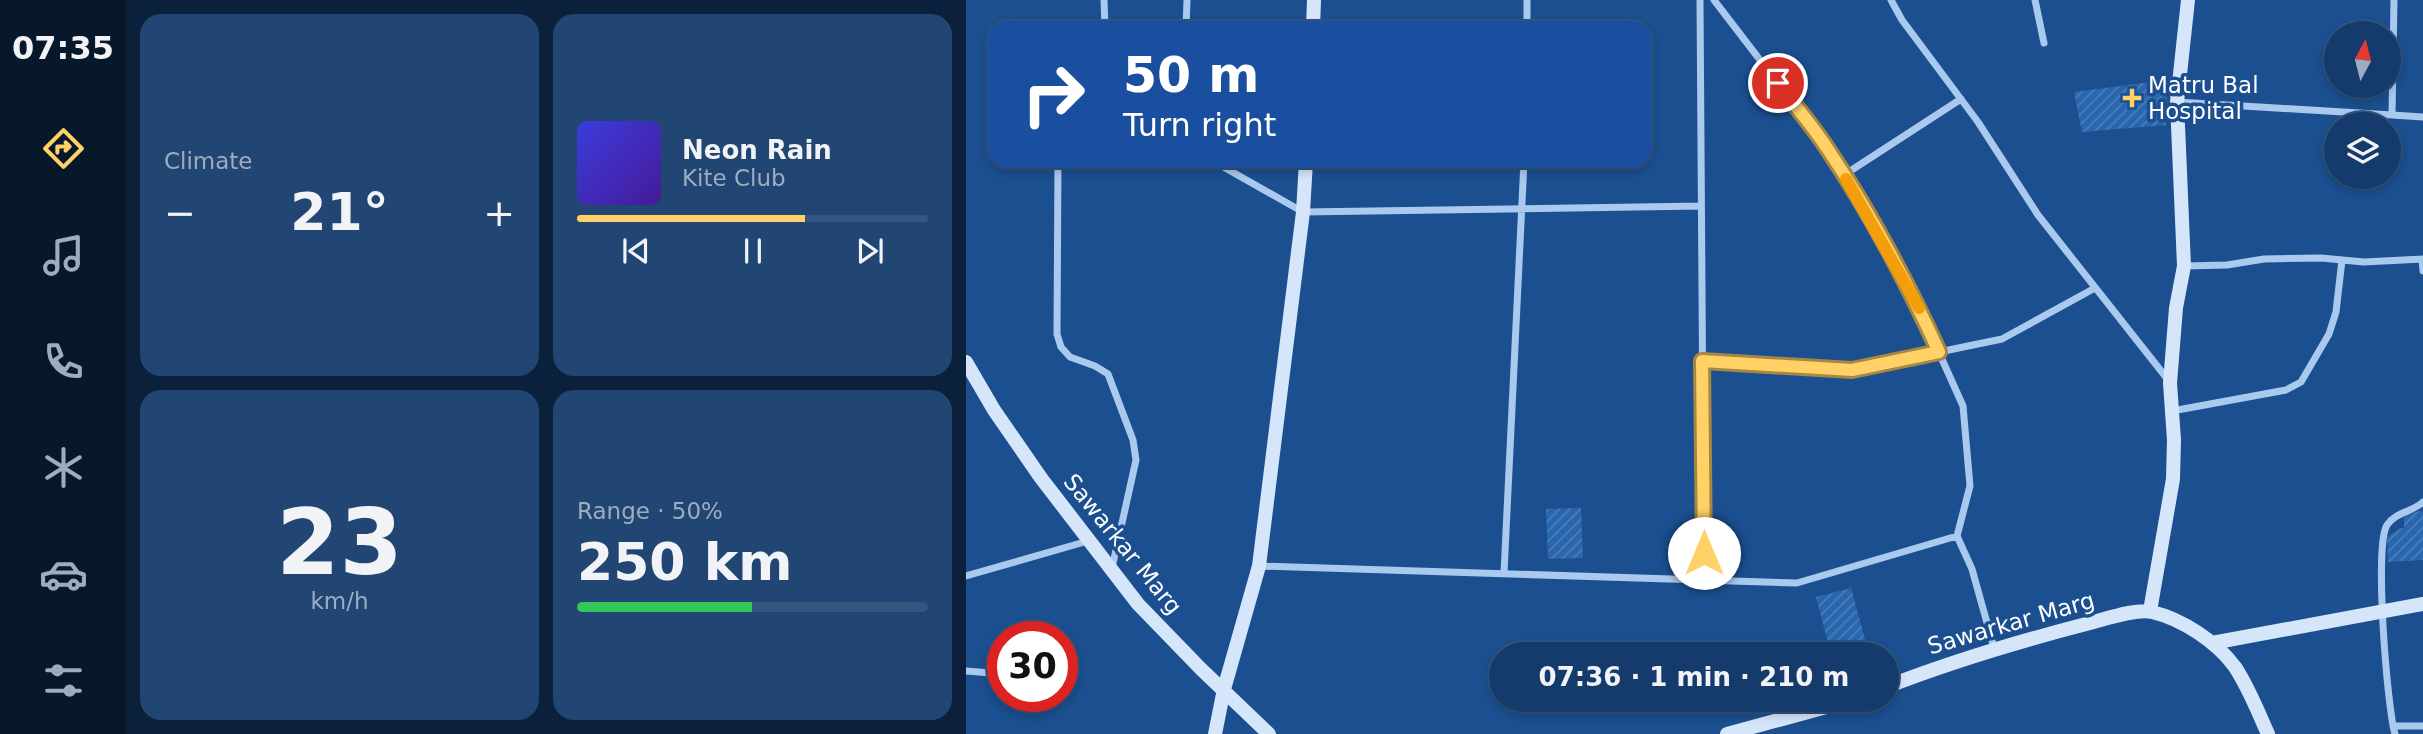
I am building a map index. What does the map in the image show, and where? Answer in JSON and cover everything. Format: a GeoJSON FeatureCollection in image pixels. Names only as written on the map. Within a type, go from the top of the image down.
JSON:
{"type":"FeatureCollection","features":[{"type":"Feature","properties":{"kind":"street"},"geometry":{"type":"LineString","coordinates":[[1104,0],[1105,21]]}},
{"type":"Feature","properties":{"kind":"street"},"geometry":{"type":"LineString","coordinates":[[1186,21],[1187,0]]}},
{"type":"Feature","properties":{"kind":"street"},"geometry":{"type":"LineString","coordinates":[[1312,21],[1314,0]]}},
{"type":"Feature","properties":{"kind":"street"},"geometry":{"type":"LineString","coordinates":[[1527,0],[1527,21]]}},
{"type":"Feature","properties":{"kind":"street"},"geometry":{"type":"LineString","coordinates":[[1700,0],[1704,580]]}},
{"type":"Feature","properties":{"kind":"street"},"geometry":{"type":"LineString","coordinates":[[1714,0],[1826,146],[1844,175],[1914,297],[1964,406],[1970,486],[1957,536],[1972,569],[1994,648]]}},
{"type":"Feature","properties":{"kind":"street"},"geometry":{"type":"LineString","coordinates":[[1891,0],[1902,20],[1961,99],[2038,215],[2170,383]]}},
{"type":"Feature","properties":{"kind":"street"},"geometry":{"type":"LineString","coordinates":[[2035,0],[2043,43]]}},
{"type":"Feature","properties":{"kind":"street"},"geometry":{"type":"LineString","coordinates":[[2188,0],[2177,102],[2184,266],[2176,308],[2170,383],[2173,479],[2150,611],[2181,623],[2211,643],[2234,665],[2268,734]]}},
{"type":"Feature","properties":{"kind":"street"},"geometry":{"type":"LineString","coordinates":[[2392,112],[2394,0]]}},
{"type":"Feature","properties":{"kind":"street"},"geometry":{"type":"LineString","coordinates":[[1844,175],[1961,99]]}},
{"type":"Feature","properties":{"kind":"street"},"geometry":{"type":"LineString","coordinates":[[2177,102],[2342,112]]}},
{"type":"Feature","properties":{"kind":"street"},"geometry":{"type":"LineString","coordinates":[[2401,116],[2423,117]]}},
{"type":"Feature","properties":{"kind":"street"},"geometry":{"type":"LineString","coordinates":[[1058,168],[1057,334],[1061,347],[1069,357],[1095,366],[1108,374],[1133,440],[1136,460],[1112,569]]}},
{"type":"Feature","properties":{"kind":"street"},"geometry":{"type":"LineString","coordinates":[[1225,168],[1303,212],[1701,206]]}},
{"type":"Feature","properties":{"kind":"street"},"geometry":{"type":"LineString","coordinates":[[1215,734],[1224,689],[1259,566],[1303,212],[1306,168]]}},
{"type":"Feature","properties":{"kind":"street"},"geometry":{"type":"LineString","coordinates":[[1504,573],[1524,168]]}},
{"type":"Feature","properties":{"kind":"street"},"geometry":{"type":"LineString","coordinates":[[2184,266],[2227,265],[2264,259],[2364,262],[2423,259],[2423,271]]}},
{"type":"Feature","properties":{"kind":"street"},"geometry":{"type":"LineString","coordinates":[[2172,411],[2286,390],[2301,382],[2329,334],[2336,312],[2342,260]]}},
{"type":"Feature","properties":{"kind":"street"},"geometry":{"type":"LineString","coordinates":[[1702,361],[1852,370],[2002,339],[2095,288]]}},
{"type":"Feature","properties":{"kind":"street","name":"Sawarkar Marg"},"geometry":{"type":"LineString","coordinates":[[966,362],[994,410],[1088,541],[1138,604],[1269,734]]}},
{"type":"Feature","properties":{"kind":"street"},"geometry":{"type":"LineString","coordinates":[[2423,502],[2394,516],[2385,527],[2382,611],[2394,730],[2423,726]]}},
{"type":"Feature","properties":{"kind":"street"},"geometry":{"type":"LineString","coordinates":[[1259,566],[1797,583],[1957,536]]}},
{"type":"Feature","properties":{"kind":"street"},"geometry":{"type":"LineString","coordinates":[[966,576],[1088,541]]}},
{"type":"Feature","properties":{"kind":"street"},"geometry":{"type":"LineString","coordinates":[[2211,643],[2423,604]]}},
{"type":"Feature","properties":{"kind":"street","name":"Sawarkar Marg"},"geometry":{"type":"LineString","coordinates":[[1899,682],[1994,648],[2150,611]]}},
{"type":"Feature","properties":{"kind":"street"},"geometry":{"type":"LineString","coordinates":[[966,671],[987,673]]}},
{"type":"Feature","properties":{"kind":"street"},"geometry":{"type":"LineString","coordinates":[[1727,734],[1808,712]]}},
{"type":"Feature","properties":{"kind":"building"},"geometry":{"type":"Polygon","coordinates":[[[2167,80],[2166,125],[2082,132],[2074,92],[2167,80]]]}},
{"type":"Feature","properties":{"kind":"building"},"geometry":{"type":"Polygon","coordinates":[[[1581,508],[1583,558],[1548,559],[1546,509],[1581,508]]]}},
{"type":"Feature","properties":{"kind":"building"},"geometry":{"type":"Polygon","coordinates":[[[2423,511],[2423,560],[2388,562],[2387,537],[2404,528],[2404,517],[2423,511]]]}},
{"type":"Feature","properties":{"kind":"building"},"geometry":{"type":"Polygon","coordinates":[[[1851,588],[1866,642],[1828,642],[1816,597],[1851,588]]]}},
{"type":"Feature","properties":{"kind":"slow traffic"},"geometry":{"type":"LineString","coordinates":[[1846,179],[1919,308]]}},
{"type":"Feature","properties":{"kind":"place","name":"Matru Bal Hospital"},"geometry":{"type":"Point","coordinates":[2132,98]}},
{"type":"Feature","properties":{"kind":"route"},"geometry":{"type":"LineString","coordinates":[[1704,553],[1702,361],[1852,370],[1939,352],[1914,297],[1844,175],[1826,146],[1778,83]]}}]}
